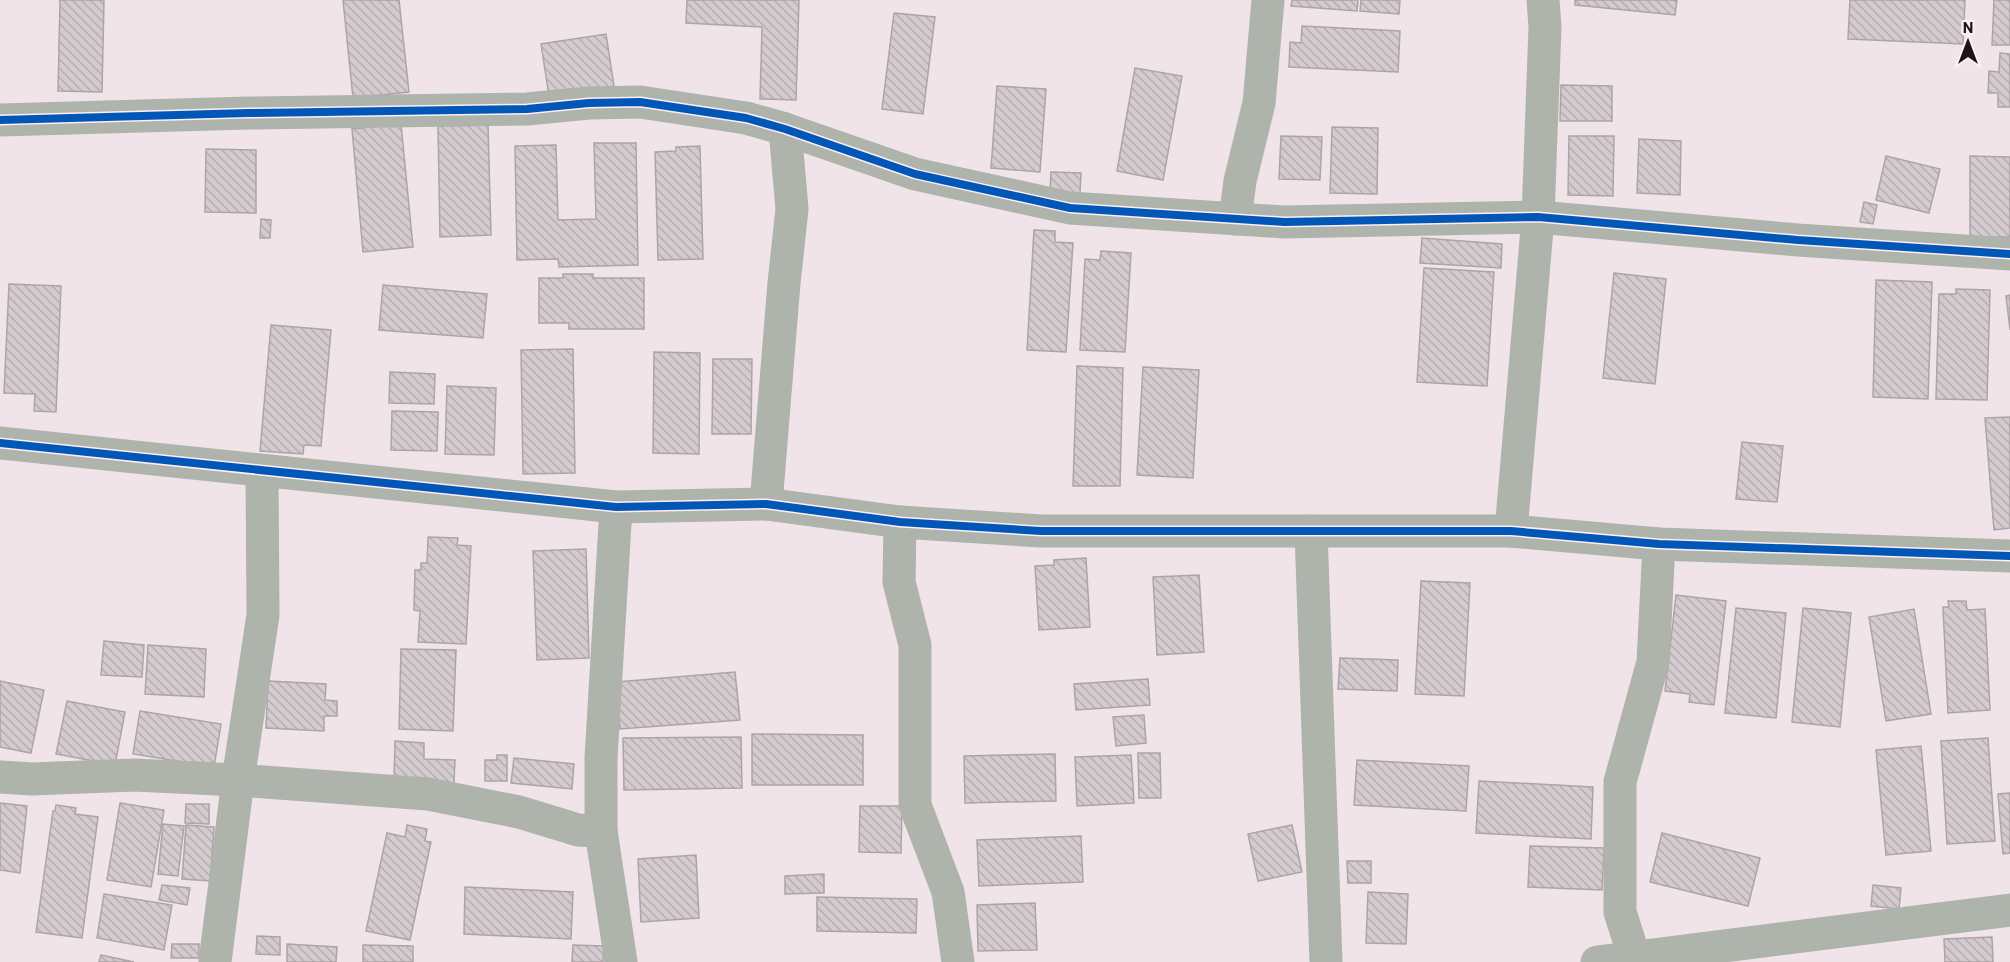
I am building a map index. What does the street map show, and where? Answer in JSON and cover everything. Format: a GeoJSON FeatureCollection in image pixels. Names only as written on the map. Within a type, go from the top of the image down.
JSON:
{"type":"FeatureCollection","features":[{"type":"Feature","properties":{"kind":"street"},"geometry":{"type":"LineString","coordinates":[[1235,219],[1240,182],[1258,103],[1268,0]]}},
{"type":"Feature","properties":{"kind":"street"},"geometry":{"type":"LineString","coordinates":[[1511,531],[1538,217],[1545,26],[1543,0]]}},
{"type":"Feature","properties":{"kind":"street"},"geometry":{"type":"LineString","coordinates":[[0,120],[527,109],[589,103],[640,102],[746,117],[915,174],[1070,208],[1284,222],[1538,217],[1810,241],[2010,254]]}},
{"type":"Feature","properties":{"kind":"street"},"geometry":{"type":"LineString","coordinates":[[766,504],[792,209],[785,129]]}},
{"type":"Feature","properties":{"kind":"street"},"geometry":{"type":"LineString","coordinates":[[0,443],[616,507],[766,504],[900,522],[1041,531],[1511,531],[1659,544],[2010,556]]}},
{"type":"Feature","properties":{"kind":"street"},"geometry":{"type":"LineString","coordinates":[[215,962],[238,780],[263,615],[262,471]]}},
{"type":"Feature","properties":{"kind":"street"},"geometry":{"type":"LineString","coordinates":[[616,507],[601,758],[601,831],[621,962]]}},
{"type":"Feature","properties":{"kind":"street"},"geometry":{"type":"LineString","coordinates":[[900,522],[899,582],[915,645],[915,805],[948,892],[958,962]]}},
{"type":"Feature","properties":{"kind":"street"},"geometry":{"type":"LineString","coordinates":[[1311,531],[1326,962]]}},
{"type":"Feature","properties":{"kind":"street"},"geometry":{"type":"LineString","coordinates":[[1634,956],[1620,912],[1620,782],[1653,662],[1659,544]]}},
{"type":"Feature","properties":{"kind":"street"},"geometry":{"type":"LineString","coordinates":[[0,777],[134,775],[428,794],[519,812],[578,830],[601,831]]}},
{"type":"Feature","properties":{"kind":"street"},"geometry":{"type":"LineString","coordinates":[[1597,962],[2010,910]]}},
{"type":"Feature","properties":{"kind":"building"},"geometry":{"type":"Polygon","coordinates":[[[60,0],[104,0],[102,92],[58,91],[60,0]]]}},
{"type":"Feature","properties":{"kind":"building"},"geometry":{"type":"Polygon","coordinates":[[[343,0],[399,0],[409,92],[353,98],[343,0]]]}},
{"type":"Feature","properties":{"kind":"building"},"geometry":{"type":"Polygon","coordinates":[[[687,0],[799,0],[796,100],[760,99],[762,27],[686,23],[687,0]]]}},
{"type":"Feature","properties":{"kind":"building"},"geometry":{"type":"Polygon","coordinates":[[[1292,0],[1358,0],[1357,11],[1291,6],[1292,0]]]}},
{"type":"Feature","properties":{"kind":"building"},"geometry":{"type":"Polygon","coordinates":[[[1361,0],[1400,0],[1399,14],[1360,11],[1361,0]]]}},
{"type":"Feature","properties":{"kind":"building"},"geometry":{"type":"Polygon","coordinates":[[[1575,0],[1677,0],[1675,15],[1575,5],[1575,0]]]}},
{"type":"Feature","properties":{"kind":"building"},"geometry":{"type":"Polygon","coordinates":[[[1850,0],[1965,0],[1963,44],[1848,39],[1850,0]]]}},
{"type":"Feature","properties":{"kind":"building"},"geometry":{"type":"Polygon","coordinates":[[[1994,0],[2010,0],[2010,45],[1992,45],[1994,0]]]}},
{"type":"Feature","properties":{"kind":"building"},"geometry":{"type":"Polygon","coordinates":[[[894,13],[935,17],[923,114],[882,109],[894,13]]]}},
{"type":"Feature","properties":{"kind":"building"},"geometry":{"type":"Polygon","coordinates":[[[1302,26],[1400,31],[1398,72],[1289,67],[1290,42],[1301,43],[1302,26]]]}},
{"type":"Feature","properties":{"kind":"building"},"geometry":{"type":"Polygon","coordinates":[[[606,34],[614,86],[549,96],[541,44],[606,34]]]}},
{"type":"Feature","properties":{"kind":"building"},"geometry":{"type":"Polygon","coordinates":[[[2000,53],[2010,54],[2010,107],[1998,107],[1998,93],[1988,93],[1989,71],[1999,72],[2000,53]]]}},
{"type":"Feature","properties":{"kind":"building"},"geometry":{"type":"Polygon","coordinates":[[[1135,68],[1182,76],[1163,180],[1117,171],[1135,68]]]}},
{"type":"Feature","properties":{"kind":"building"},"geometry":{"type":"Polygon","coordinates":[[[1561,85],[1612,86],[1612,121],[1560,121],[1561,85]]]}},
{"type":"Feature","properties":{"kind":"building"},"geometry":{"type":"Polygon","coordinates":[[[997,86],[1046,89],[1040,172],[991,168],[997,86]]]}},
{"type":"Feature","properties":{"kind":"building"},"geometry":{"type":"Polygon","coordinates":[[[401,124],[413,247],[363,252],[352,129],[401,124]]]}},
{"type":"Feature","properties":{"kind":"building"},"geometry":{"type":"Polygon","coordinates":[[[488,125],[491,235],[440,237],[438,126],[488,125]]]}},
{"type":"Feature","properties":{"kind":"building"},"geometry":{"type":"Polygon","coordinates":[[[1332,127],[1378,128],[1377,194],[1330,193],[1332,127]]]}},
{"type":"Feature","properties":{"kind":"building"},"geometry":{"type":"Polygon","coordinates":[[[1281,136],[1322,137],[1320,180],[1279,179],[1281,136]]]}},
{"type":"Feature","properties":{"kind":"building"},"geometry":{"type":"Polygon","coordinates":[[[1569,136],[1614,136],[1613,196],[1568,195],[1569,136]]]}},
{"type":"Feature","properties":{"kind":"building"},"geometry":{"type":"Polygon","coordinates":[[[1639,139],[1681,141],[1680,195],[1637,193],[1639,139]]]}},
{"type":"Feature","properties":{"kind":"building"},"geometry":{"type":"Polygon","coordinates":[[[594,143],[636,143],[638,265],[559,267],[558,259],[517,260],[515,146],[556,145],[558,220],[596,219],[594,143]]]}},
{"type":"Feature","properties":{"kind":"building"},"geometry":{"type":"Polygon","coordinates":[[[700,146],[703,259],[658,260],[655,152],[676,151],[676,147],[700,146]]]}},
{"type":"Feature","properties":{"kind":"building"},"geometry":{"type":"Polygon","coordinates":[[[206,149],[256,150],[256,213],[205,212],[206,149]]]}},
{"type":"Feature","properties":{"kind":"building"},"geometry":{"type":"Polygon","coordinates":[[[1886,156],[1940,169],[1929,213],[1876,200],[1886,156]]]}},
{"type":"Feature","properties":{"kind":"building"},"geometry":{"type":"Polygon","coordinates":[[[1970,156],[2010,157],[2010,237],[1970,237],[1970,156]]]}},
{"type":"Feature","properties":{"kind":"building"},"geometry":{"type":"Polygon","coordinates":[[[1051,172],[1081,173],[1080,194],[1050,192],[1051,172]]]}},
{"type":"Feature","properties":{"kind":"building"},"geometry":{"type":"Polygon","coordinates":[[[1864,202],[1877,205],[1873,224],[1860,222],[1864,202]]]}},
{"type":"Feature","properties":{"kind":"building"},"geometry":{"type":"Polygon","coordinates":[[[261,219],[271,220],[270,238],[260,238],[261,219]]]}},
{"type":"Feature","properties":{"kind":"building"},"geometry":{"type":"Polygon","coordinates":[[[1034,230],[1055,231],[1055,242],[1073,243],[1066,352],[1027,350],[1034,230]]]}},
{"type":"Feature","properties":{"kind":"building"},"geometry":{"type":"Polygon","coordinates":[[[1422,238],[1502,244],[1501,268],[1420,263],[1422,238]]]}},
{"type":"Feature","properties":{"kind":"building"},"geometry":{"type":"Polygon","coordinates":[[[1101,251],[1131,253],[1125,352],[1080,350],[1085,259],[1100,260],[1101,251]]]}},
{"type":"Feature","properties":{"kind":"building"},"geometry":{"type":"Polygon","coordinates":[[[1424,268],[1494,272],[1487,386],[1417,382],[1424,268]]]}},
{"type":"Feature","properties":{"kind":"building"},"geometry":{"type":"Polygon","coordinates":[[[1614,273],[1666,279],[1655,384],[1603,378],[1614,273]]]}},
{"type":"Feature","properties":{"kind":"building"},"geometry":{"type":"Polygon","coordinates":[[[563,274],[593,274],[593,278],[644,278],[644,329],[569,329],[569,323],[539,323],[539,278],[563,278],[563,274]]]}},
{"type":"Feature","properties":{"kind":"building"},"geometry":{"type":"Polygon","coordinates":[[[1876,280],[1932,282],[1928,399],[1873,397],[1876,280]]]}},
{"type":"Feature","properties":{"kind":"building"},"geometry":{"type":"Polygon","coordinates":[[[9,284],[61,286],[56,412],[34,411],[35,394],[4,393],[9,284]]]}},
{"type":"Feature","properties":{"kind":"building"},"geometry":{"type":"Polygon","coordinates":[[[383,285],[487,294],[483,338],[379,330],[383,285]]]}},
{"type":"Feature","properties":{"kind":"building"},"geometry":{"type":"Polygon","coordinates":[[[1956,289],[1990,290],[1987,400],[1936,399],[1939,294],[1956,294],[1956,289]]]}},
{"type":"Feature","properties":{"kind":"building"},"geometry":{"type":"Polygon","coordinates":[[[2010,295],[2010,330],[2006,296],[2010,295]]]}},
{"type":"Feature","properties":{"kind":"building"},"geometry":{"type":"Polygon","coordinates":[[[271,325],[331,330],[321,446],[304,445],[303,454],[260,451],[271,325]]]}},
{"type":"Feature","properties":{"kind":"building"},"geometry":{"type":"Polygon","coordinates":[[[573,349],[575,473],[523,474],[521,350],[573,349]]]}},
{"type":"Feature","properties":{"kind":"building"},"geometry":{"type":"Polygon","coordinates":[[[654,352],[700,353],[699,454],[653,453],[654,352]]]}},
{"type":"Feature","properties":{"kind":"building"},"geometry":{"type":"Polygon","coordinates":[[[713,359],[752,359],[751,434],[712,434],[713,359]]]}},
{"type":"Feature","properties":{"kind":"building"},"geometry":{"type":"Polygon","coordinates":[[[1077,366],[1123,368],[1120,486],[1073,486],[1077,366]]]}},
{"type":"Feature","properties":{"kind":"building"},"geometry":{"type":"Polygon","coordinates":[[[1143,367],[1199,370],[1193,478],[1137,475],[1143,367]]]}},
{"type":"Feature","properties":{"kind":"building"},"geometry":{"type":"Polygon","coordinates":[[[390,372],[435,374],[434,404],[389,403],[390,372]]]}},
{"type":"Feature","properties":{"kind":"building"},"geometry":{"type":"Polygon","coordinates":[[[447,386],[496,388],[494,455],[445,454],[447,386]]]}},
{"type":"Feature","properties":{"kind":"building"},"geometry":{"type":"Polygon","coordinates":[[[392,411],[438,412],[437,451],[391,450],[392,411]]]}},
{"type":"Feature","properties":{"kind":"building"},"geometry":{"type":"Polygon","coordinates":[[[2010,417],[2010,528],[1994,530],[1985,418],[2010,417]]]}},
{"type":"Feature","properties":{"kind":"building"},"geometry":{"type":"Polygon","coordinates":[[[1742,442],[1783,446],[1777,502],[1736,499],[1742,442]]]}},
{"type":"Feature","properties":{"kind":"building"},"geometry":{"type":"Polygon","coordinates":[[[428,537],[458,538],[457,545],[471,546],[466,644],[418,642],[420,611],[414,610],[415,570],[421,570],[421,563],[427,563],[428,537]]]}},
{"type":"Feature","properties":{"kind":"building"},"geometry":{"type":"Polygon","coordinates":[[[586,549],[589,658],[537,660],[533,551],[586,549]]]}},
{"type":"Feature","properties":{"kind":"building"},"geometry":{"type":"Polygon","coordinates":[[[1086,558],[1090,627],[1039,630],[1035,566],[1054,565],[1054,560],[1086,558]]]}},
{"type":"Feature","properties":{"kind":"building"},"geometry":{"type":"Polygon","coordinates":[[[1199,575],[1204,652],[1157,655],[1153,577],[1199,575]]]}},
{"type":"Feature","properties":{"kind":"building"},"geometry":{"type":"Polygon","coordinates":[[[1421,581],[1470,583],[1464,696],[1415,694],[1421,581]]]}},
{"type":"Feature","properties":{"kind":"building"},"geometry":{"type":"Polygon","coordinates":[[[1676,595],[1726,601],[1714,705],[1689,702],[1690,694],[1665,691],[1676,595]]]}},
{"type":"Feature","properties":{"kind":"building"},"geometry":{"type":"Polygon","coordinates":[[[1948,601],[1966,601],[1967,610],[1985,609],[1990,710],[1948,713],[1943,607],[1949,607],[1948,601]]]}},
{"type":"Feature","properties":{"kind":"building"},"geometry":{"type":"Polygon","coordinates":[[[1736,608],[1786,613],[1776,718],[1725,713],[1736,608]]]}},
{"type":"Feature","properties":{"kind":"building"},"geometry":{"type":"Polygon","coordinates":[[[1803,608],[1851,613],[1840,727],[1792,722],[1803,608]]]}},
{"type":"Feature","properties":{"kind":"building"},"geometry":{"type":"Polygon","coordinates":[[[1914,609],[1931,714],[1886,721],[1869,617],[1914,609]]]}},
{"type":"Feature","properties":{"kind":"building"},"geometry":{"type":"Polygon","coordinates":[[[104,641],[144,645],[142,677],[101,675],[104,641]]]}},
{"type":"Feature","properties":{"kind":"building"},"geometry":{"type":"Polygon","coordinates":[[[148,645],[206,649],[204,697],[145,694],[148,645]]]}},
{"type":"Feature","properties":{"kind":"building"},"geometry":{"type":"Polygon","coordinates":[[[401,649],[456,650],[453,731],[399,729],[401,649]]]}},
{"type":"Feature","properties":{"kind":"building"},"geometry":{"type":"Polygon","coordinates":[[[1340,658],[1398,660],[1397,691],[1338,689],[1340,658]]]}},
{"type":"Feature","properties":{"kind":"building"},"geometry":{"type":"Polygon","coordinates":[[[735,672],[740,720],[620,729],[617,682],[735,672]]]}},
{"type":"Feature","properties":{"kind":"building"},"geometry":{"type":"Polygon","coordinates":[[[1148,679],[1150,705],[1076,710],[1074,684],[1148,679]]]}},
{"type":"Feature","properties":{"kind":"building"},"geometry":{"type":"Polygon","coordinates":[[[0,681],[44,690],[31,753],[0,747],[0,681]]]}},
{"type":"Feature","properties":{"kind":"building"},"geometry":{"type":"Polygon","coordinates":[[[268,681],[326,684],[325,700],[337,701],[337,716],[324,716],[324,731],[266,728],[268,681]]]}},
{"type":"Feature","properties":{"kind":"building"},"geometry":{"type":"Polygon","coordinates":[[[67,701],[125,712],[115,765],[56,754],[67,701]]]}},
{"type":"Feature","properties":{"kind":"building"},"geometry":{"type":"Polygon","coordinates":[[[140,711],[221,724],[214,767],[133,754],[140,711]]]}},
{"type":"Feature","properties":{"kind":"building"},"geometry":{"type":"Polygon","coordinates":[[[1144,715],[1146,743],[1116,746],[1113,717],[1144,715]]]}},
{"type":"Feature","properties":{"kind":"building"},"geometry":{"type":"Polygon","coordinates":[[[752,734],[863,735],[863,785],[752,785],[752,734]]]}},
{"type":"Feature","properties":{"kind":"building"},"geometry":{"type":"Polygon","coordinates":[[[741,737],[742,788],[624,790],[623,738],[741,737]]]}},
{"type":"Feature","properties":{"kind":"building"},"geometry":{"type":"Polygon","coordinates":[[[1988,738],[1995,841],[1947,844],[1941,741],[1988,738]]]}},
{"type":"Feature","properties":{"kind":"building"},"geometry":{"type":"Polygon","coordinates":[[[395,741],[424,743],[424,759],[455,760],[454,783],[394,780],[395,741]]]}},
{"type":"Feature","properties":{"kind":"building"},"geometry":{"type":"Polygon","coordinates":[[[1921,746],[1931,851],[1886,855],[1876,750],[1921,746]]]}},
{"type":"Feature","properties":{"kind":"building"},"geometry":{"type":"Polygon","coordinates":[[[1138,753],[1160,753],[1161,798],[1139,798],[1138,753]]]}},
{"type":"Feature","properties":{"kind":"building"},"geometry":{"type":"Polygon","coordinates":[[[1055,754],[1056,801],[965,803],[964,756],[1055,754]]]}},
{"type":"Feature","properties":{"kind":"building"},"geometry":{"type":"Polygon","coordinates":[[[497,755],[507,755],[507,781],[485,781],[485,760],[497,760],[497,755]]]}},
{"type":"Feature","properties":{"kind":"building"},"geometry":{"type":"Polygon","coordinates":[[[1131,755],[1134,803],[1077,806],[1075,757],[1131,755]]]}},
{"type":"Feature","properties":{"kind":"building"},"geometry":{"type":"Polygon","coordinates":[[[514,758],[574,764],[572,789],[511,783],[514,758]]]}},
{"type":"Feature","properties":{"kind":"building"},"geometry":{"type":"Polygon","coordinates":[[[1357,760],[1469,766],[1466,811],[1354,805],[1357,760]]]}},
{"type":"Feature","properties":{"kind":"building"},"geometry":{"type":"Polygon","coordinates":[[[1479,781],[1593,787],[1591,839],[1476,833],[1479,781]]]}},
{"type":"Feature","properties":{"kind":"building"},"geometry":{"type":"Polygon","coordinates":[[[2010,793],[2010,853],[2003,854],[1998,794],[2010,793]]]}},
{"type":"Feature","properties":{"kind":"building"},"geometry":{"type":"Polygon","coordinates":[[[0,803],[27,806],[20,873],[0,870],[0,803]]]}},
{"type":"Feature","properties":{"kind":"building"},"geometry":{"type":"Polygon","coordinates":[[[120,803],[164,810],[151,887],[107,880],[120,803]]]}},
{"type":"Feature","properties":{"kind":"building"},"geometry":{"type":"Polygon","coordinates":[[[186,804],[209,804],[209,824],[185,823],[186,804]]]}},
{"type":"Feature","properties":{"kind":"building"},"geometry":{"type":"Polygon","coordinates":[[[56,805],[76,808],[75,814],[98,817],[82,938],[36,932],[53,811],[56,805]]]}},
{"type":"Feature","properties":{"kind":"building"},"geometry":{"type":"Polygon","coordinates":[[[860,806],[902,806],[901,853],[859,852],[860,806]]]}},
{"type":"Feature","properties":{"kind":"building"},"geometry":{"type":"Polygon","coordinates":[[[163,824],[184,826],[178,876],[158,874],[163,824]]]}},
{"type":"Feature","properties":{"kind":"building"},"geometry":{"type":"Polygon","coordinates":[[[186,825],[214,827],[210,881],[182,879],[186,825]]]}},
{"type":"Feature","properties":{"kind":"building"},"geometry":{"type":"Polygon","coordinates":[[[407,825],[427,829],[425,841],[431,842],[410,940],[366,931],[387,833],[405,837],[407,825]]]}},
{"type":"Feature","properties":{"kind":"building"},"geometry":{"type":"Polygon","coordinates":[[[1292,825],[1302,872],[1258,881],[1248,834],[1292,825]]]}},
{"type":"Feature","properties":{"kind":"building"},"geometry":{"type":"Polygon","coordinates":[[[1662,833],[1760,858],[1748,906],[1650,882],[1662,833]]]}},
{"type":"Feature","properties":{"kind":"building"},"geometry":{"type":"Polygon","coordinates":[[[1081,836],[1083,882],[979,886],[977,840],[1081,836]]]}},
{"type":"Feature","properties":{"kind":"building"},"geometry":{"type":"Polygon","coordinates":[[[1530,846],[1604,848],[1602,890],[1528,887],[1530,846]]]}},
{"type":"Feature","properties":{"kind":"building"},"geometry":{"type":"Polygon","coordinates":[[[696,855],[699,918],[641,922],[638,859],[696,855]]]}},
{"type":"Feature","properties":{"kind":"building"},"geometry":{"type":"Polygon","coordinates":[[[1347,861],[1371,861],[1371,883],[1348,883],[1347,861]]]}},
{"type":"Feature","properties":{"kind":"building"},"geometry":{"type":"Polygon","coordinates":[[[824,874],[824,893],[785,894],[785,876],[824,874]]]}},
{"type":"Feature","properties":{"kind":"building"},"geometry":{"type":"Polygon","coordinates":[[[162,885],[190,888],[187,905],[159,900],[162,885]]]}},
{"type":"Feature","properties":{"kind":"building"},"geometry":{"type":"Polygon","coordinates":[[[1873,885],[1901,888],[1899,909],[1871,906],[1873,885]]]}},
{"type":"Feature","properties":{"kind":"building"},"geometry":{"type":"Polygon","coordinates":[[[465,887],[573,892],[571,939],[464,934],[465,887]]]}},
{"type":"Feature","properties":{"kind":"building"},"geometry":{"type":"Polygon","coordinates":[[[1368,892],[1408,894],[1406,944],[1366,943],[1368,892]]]}},
{"type":"Feature","properties":{"kind":"building"},"geometry":{"type":"Polygon","coordinates":[[[104,894],[172,905],[164,950],[97,938],[104,894]]]}},
{"type":"Feature","properties":{"kind":"building"},"geometry":{"type":"Polygon","coordinates":[[[817,897],[917,899],[916,933],[817,931],[817,897]]]}},
{"type":"Feature","properties":{"kind":"building"},"geometry":{"type":"Polygon","coordinates":[[[1035,903],[1037,950],[978,951],[977,905],[1035,903]]]}},
{"type":"Feature","properties":{"kind":"building"},"geometry":{"type":"Polygon","coordinates":[[[257,936],[280,937],[280,955],[256,954],[257,936]]]}},
{"type":"Feature","properties":{"kind":"building"},"geometry":{"type":"Polygon","coordinates":[[[1992,937],[1993,962],[1945,962],[1944,939],[1992,937]]]}},
{"type":"Feature","properties":{"kind":"building"},"geometry":{"type":"Polygon","coordinates":[[[172,944],[199,944],[199,958],[171,958],[172,944]]]}},
{"type":"Feature","properties":{"kind":"building"},"geometry":{"type":"Polygon","coordinates":[[[287,944],[337,947],[336,962],[287,962],[287,944]]]}},
{"type":"Feature","properties":{"kind":"building"},"geometry":{"type":"Polygon","coordinates":[[[363,945],[413,946],[413,962],[363,962],[363,945]]]}},
{"type":"Feature","properties":{"kind":"building"},"geometry":{"type":"Polygon","coordinates":[[[573,945],[604,946],[603,962],[572,962],[573,945]]]}},
{"type":"Feature","properties":{"kind":"building"},"geometry":{"type":"Polygon","coordinates":[[[101,955],[134,962],[99,962],[101,955]]]}},
{"type":"Feature","properties":{"kind":"cycle path"},"geometry":{"type":"LineString","coordinates":[[0,120],[248,113],[527,109],[589,103],[640,102],[746,118],[785,129],[915,174],[1070,208],[1284,222],[1538,217],[1798,240],[2010,254]]}},
{"type":"Feature","properties":{"kind":"cycle path"},"geometry":{"type":"LineString","coordinates":[[0,443],[616,507],[766,504],[900,522],[1041,531],[1511,531],[1659,544],[2010,556]]}}]}
